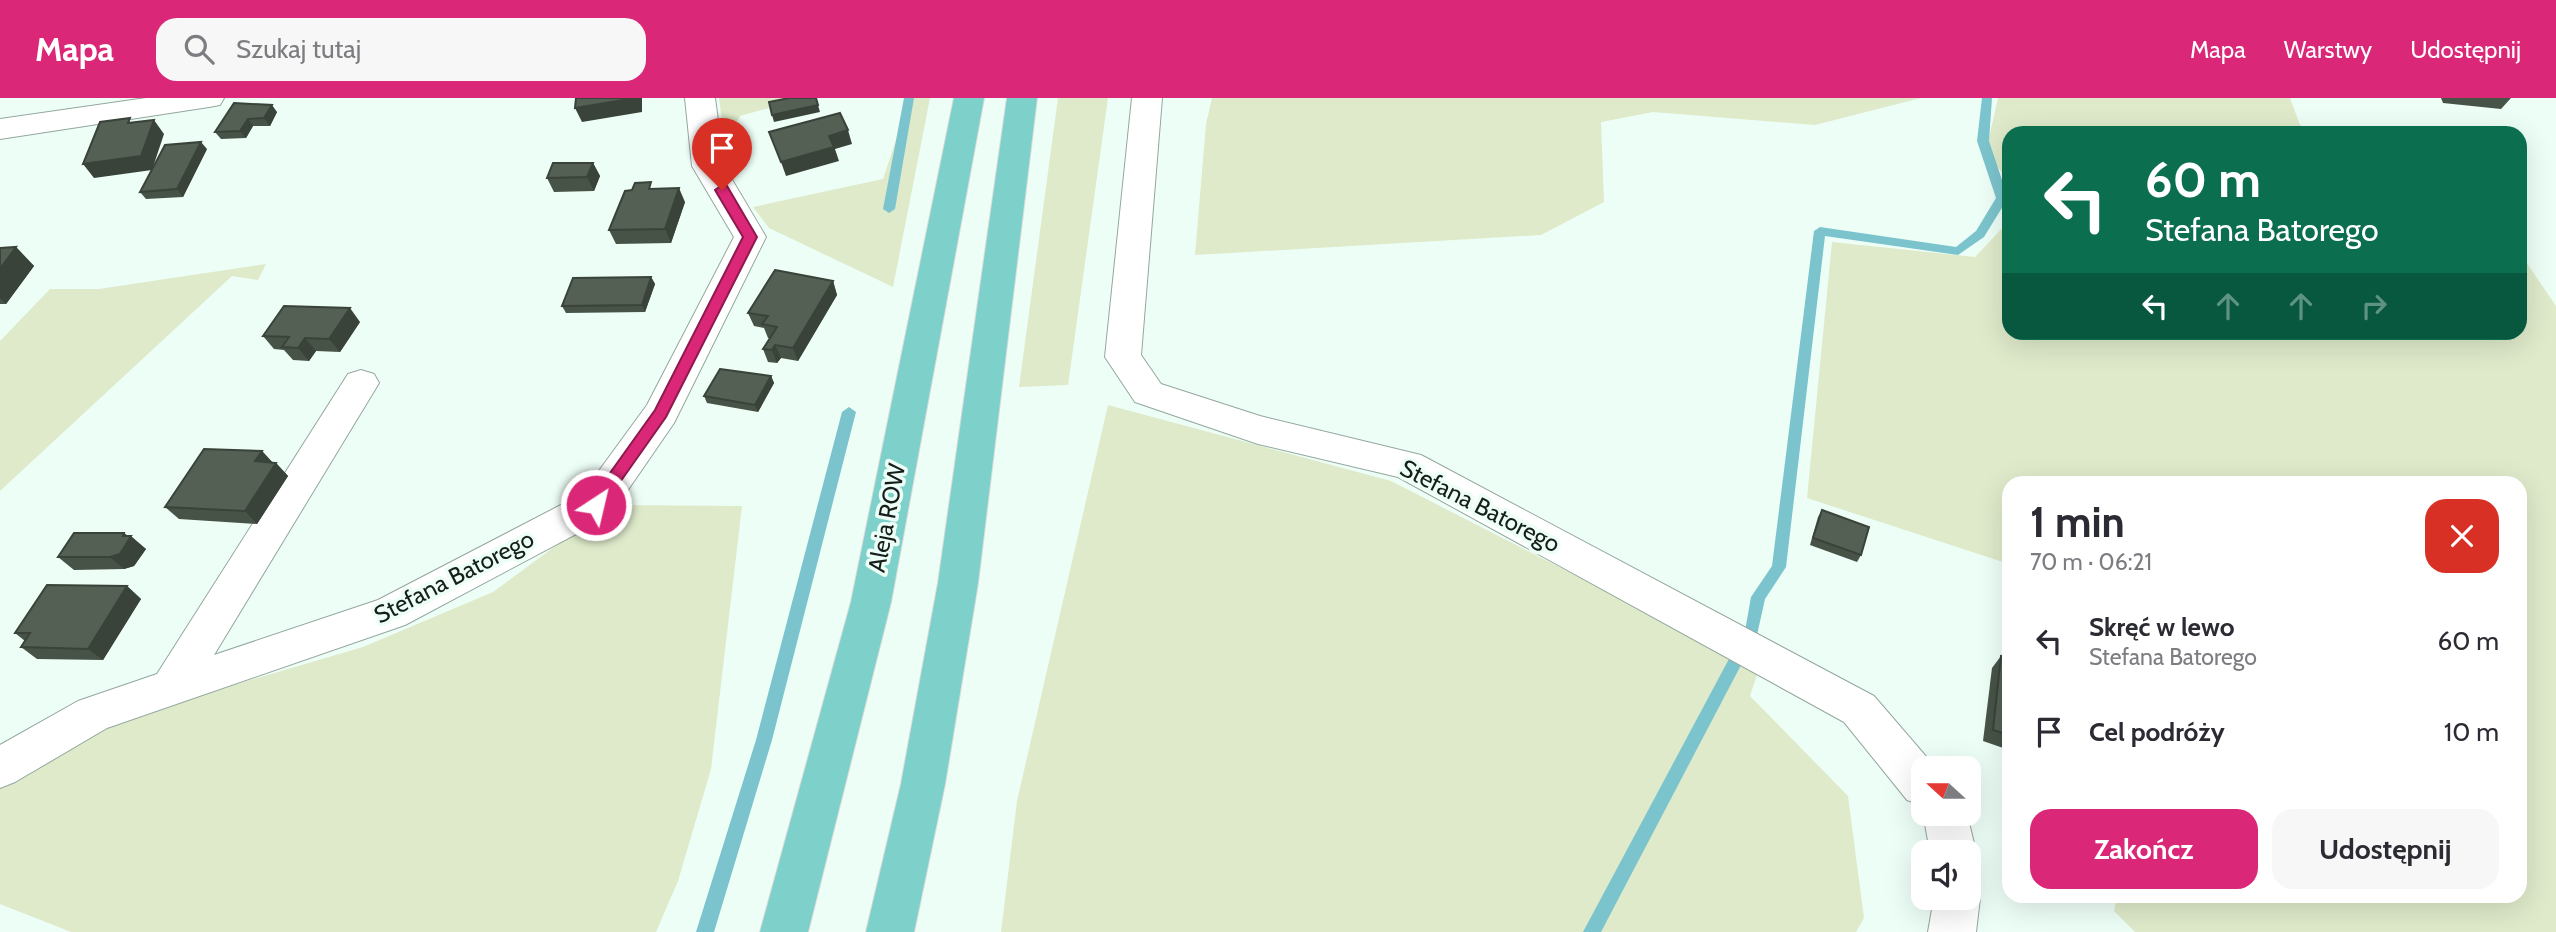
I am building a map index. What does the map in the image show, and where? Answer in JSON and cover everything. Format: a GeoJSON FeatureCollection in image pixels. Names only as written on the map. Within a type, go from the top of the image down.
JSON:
{"type":"FeatureCollection","features":[{"type":"Feature","properties":{"kind":"main road","name":"Aleja ROW"},"geometry":{"type":"LineString","coordinates":[[784,932],[871,601],[969,98]]}},
{"type":"Feature","properties":{"kind":"main road"},"geometry":{"type":"LineString","coordinates":[[890,932],[923,784],[958,583],[1022,98]]}},
{"type":"Feature","properties":{"kind":"street"},"geometry":{"type":"LineString","coordinates":[[0,129],[209,98]]}},
{"type":"Feature","properties":{"kind":"street","name":"Stefana Batorego"},"geometry":{"type":"LineString","coordinates":[[0,768],[93,714],[391,613],[596,505],[661,413],[750,237],[708,166],[700,98]]}},
{"type":"Feature","properties":{"kind":"street","name":"Stefana Batorego"},"geometry":{"type":"LineString","coordinates":[[1147,98],[1123,357],[1148,393],[1258,430],[1408,465],[1859,709],[1911,772]]}},
{"type":"Feature","properties":{"kind":"street"},"geometry":{"type":"LineString","coordinates":[[172,687],[361,383]]}},
{"type":"Feature","properties":{"kind":"street"},"geometry":{"type":"LineString","coordinates":[[1952,932],[1955,910]]}},
{"type":"Feature","properties":{"kind":"green space"},"geometry":{"type":"Polygon","coordinates":[[[719,98],[805,98],[740,116],[725,145],[719,98]]]}},
{"type":"Feature","properties":{"kind":"green space"},"geometry":{"type":"Polygon","coordinates":[[[910,98],[930,98],[893,287],[769,228],[753,207],[883,179],[910,98]]]}},
{"type":"Feature","properties":{"kind":"green space"},"geometry":{"type":"Polygon","coordinates":[[[1058,98],[1108,98],[1068,385],[1019,387],[1058,98]]]}},
{"type":"Feature","properties":{"kind":"green space"},"geometry":{"type":"Polygon","coordinates":[[[1212,98],[1921,98],[1815,125],[1653,112],[1601,122],[1604,202],[1541,235],[1195,255],[1206,124],[1212,98]]]}},
{"type":"Feature","properties":{"kind":"green space"},"geometry":{"type":"Polygon","coordinates":[[[1998,98],[2290,98],[2302,126],[2002,126],[2002,173],[1986,151],[1998,98]]]}},
{"type":"Feature","properties":{"kind":"green space"},"geometry":{"type":"Polygon","coordinates":[[[2002,228],[2002,340],[2527,340],[2527,263],[2556,306],[2556,932],[2135,932],[2114,911],[2116,903],[2527,903],[2527,476],[2002,476],[2002,562],[1807,498],[1832,242],[1975,257],[2002,228]]]}},
{"type":"Feature","properties":{"kind":"green space"},"geometry":{"type":"Polygon","coordinates":[[[266,264],[258,280],[232,276],[0,491],[0,341],[50,289],[99,289],[266,264]]]}},
{"type":"Feature","properties":{"kind":"green space"},"geometry":{"type":"Polygon","coordinates":[[[1108,405],[1391,481],[1759,669],[1750,696],[1848,796],[1864,918],[1856,932],[1001,932],[1017,801],[1108,405]]]}},
{"type":"Feature","properties":{"kind":"green space"},"geometry":{"type":"Polygon","coordinates":[[[611,505],[742,506],[711,769],[678,881],[656,932],[71,932],[0,904],[0,786],[107,722],[363,647],[493,592],[611,505]]]}},
{"type":"Feature","properties":{"kind":"building"},"geometry":{"type":"Polygon","coordinates":[[[576,98],[636,98],[575,108],[576,98]]]}},
{"type":"Feature","properties":{"kind":"building"},"geometry":{"type":"Polygon","coordinates":[[[789,98],[816,98],[818,105],[772,115],[769,102],[789,98]]]}},
{"type":"Feature","properties":{"kind":"building"},"geometry":{"type":"Polygon","coordinates":[[[234,103],[272,105],[264,118],[248,119],[240,131],[215,132],[234,103]]]}},
{"type":"Feature","properties":{"kind":"building"},"geometry":{"type":"Polygon","coordinates":[[[840,113],[848,130],[829,136],[834,147],[781,162],[769,132],[840,113]]]}},
{"type":"Feature","properties":{"kind":"building"},"geometry":{"type":"Polygon","coordinates":[[[130,118],[128,123],[154,120],[141,156],[83,164],[100,122],[130,118]]]}},
{"type":"Feature","properties":{"kind":"building"},"geometry":{"type":"Polygon","coordinates":[[[201,142],[177,189],[140,192],[165,145],[201,142]]]}},
{"type":"Feature","properties":{"kind":"building"},"geometry":{"type":"Polygon","coordinates":[[[553,163],[593,163],[587,177],[547,178],[553,163]]]}},
{"type":"Feature","properties":{"kind":"building"},"geometry":{"type":"Polygon","coordinates":[[[651,182],[649,189],[679,188],[665,229],[609,230],[625,191],[632,190],[635,183],[651,182]]]}},
{"type":"Feature","properties":{"kind":"building"},"geometry":{"type":"Polygon","coordinates":[[[16,247],[0,269],[0,248],[16,247]]]}},
{"type":"Feature","properties":{"kind":"building"},"geometry":{"type":"Polygon","coordinates":[[[775,270],[833,281],[793,348],[775,345],[772,350],[763,349],[777,327],[762,324],[768,316],[748,313],[775,270]]]}},
{"type":"Feature","properties":{"kind":"building"},"geometry":{"type":"Polygon","coordinates":[[[651,277],[642,305],[562,306],[573,278],[651,277]]]}},
{"type":"Feature","properties":{"kind":"building"},"geometry":{"type":"Polygon","coordinates":[[[284,306],[350,308],[329,339],[305,338],[298,348],[282,347],[289,337],[263,336],[284,306]]]}},
{"type":"Feature","properties":{"kind":"building"},"geometry":{"type":"Polygon","coordinates":[[[720,369],[771,376],[755,405],[704,396],[720,369]]]}},
{"type":"Feature","properties":{"kind":"building"},"geometry":{"type":"Polygon","coordinates":[[[204,449],[262,451],[255,461],[276,463],[245,511],[165,507],[204,449]]]}},
{"type":"Feature","properties":{"kind":"building"},"geometry":{"type":"Polygon","coordinates":[[[1822,510],[1869,527],[1861,555],[1813,538],[1822,510]]]}},
{"type":"Feature","properties":{"kind":"building"},"geometry":{"type":"Polygon","coordinates":[[[74,533],[124,533],[123,536],[131,536],[120,554],[110,557],[58,557],[74,533]]]}},
{"type":"Feature","properties":{"kind":"building"},"geometry":{"type":"Polygon","coordinates":[[[47,585],[127,586],[88,649],[21,647],[30,633],[15,633],[47,585]]]}},
{"type":"Feature","properties":{"kind":"building"},"geometry":{"type":"Polygon","coordinates":[[[2001,656],[2002,733],[1993,730],[2001,656]]]}},
{"type":"Feature","properties":{"kind":"waterway"},"geometry":{"type":"LineString","coordinates":[[889,209],[909,98]]}},
{"type":"Feature","properties":{"kind":"waterway"},"geometry":{"type":"LineString","coordinates":[[1752,631],[1758,597],[1779,567],[1820,231],[1958,251],[1980,234],[2002,198],[1983,141],[1987,98]]}},
{"type":"Feature","properties":{"kind":"waterway"},"geometry":{"type":"LineString","coordinates":[[705,932],[764,740],[849,412]]}},
{"type":"Feature","properties":{"kind":"waterway"},"geometry":{"type":"LineString","coordinates":[[1592,932],[1735,662]]}},
{"type":"Feature","properties":{"kind":"route"},"geometry":{"type":"LineString","coordinates":[[596,505],[661,413],[750,237],[722,190]]}}]}
